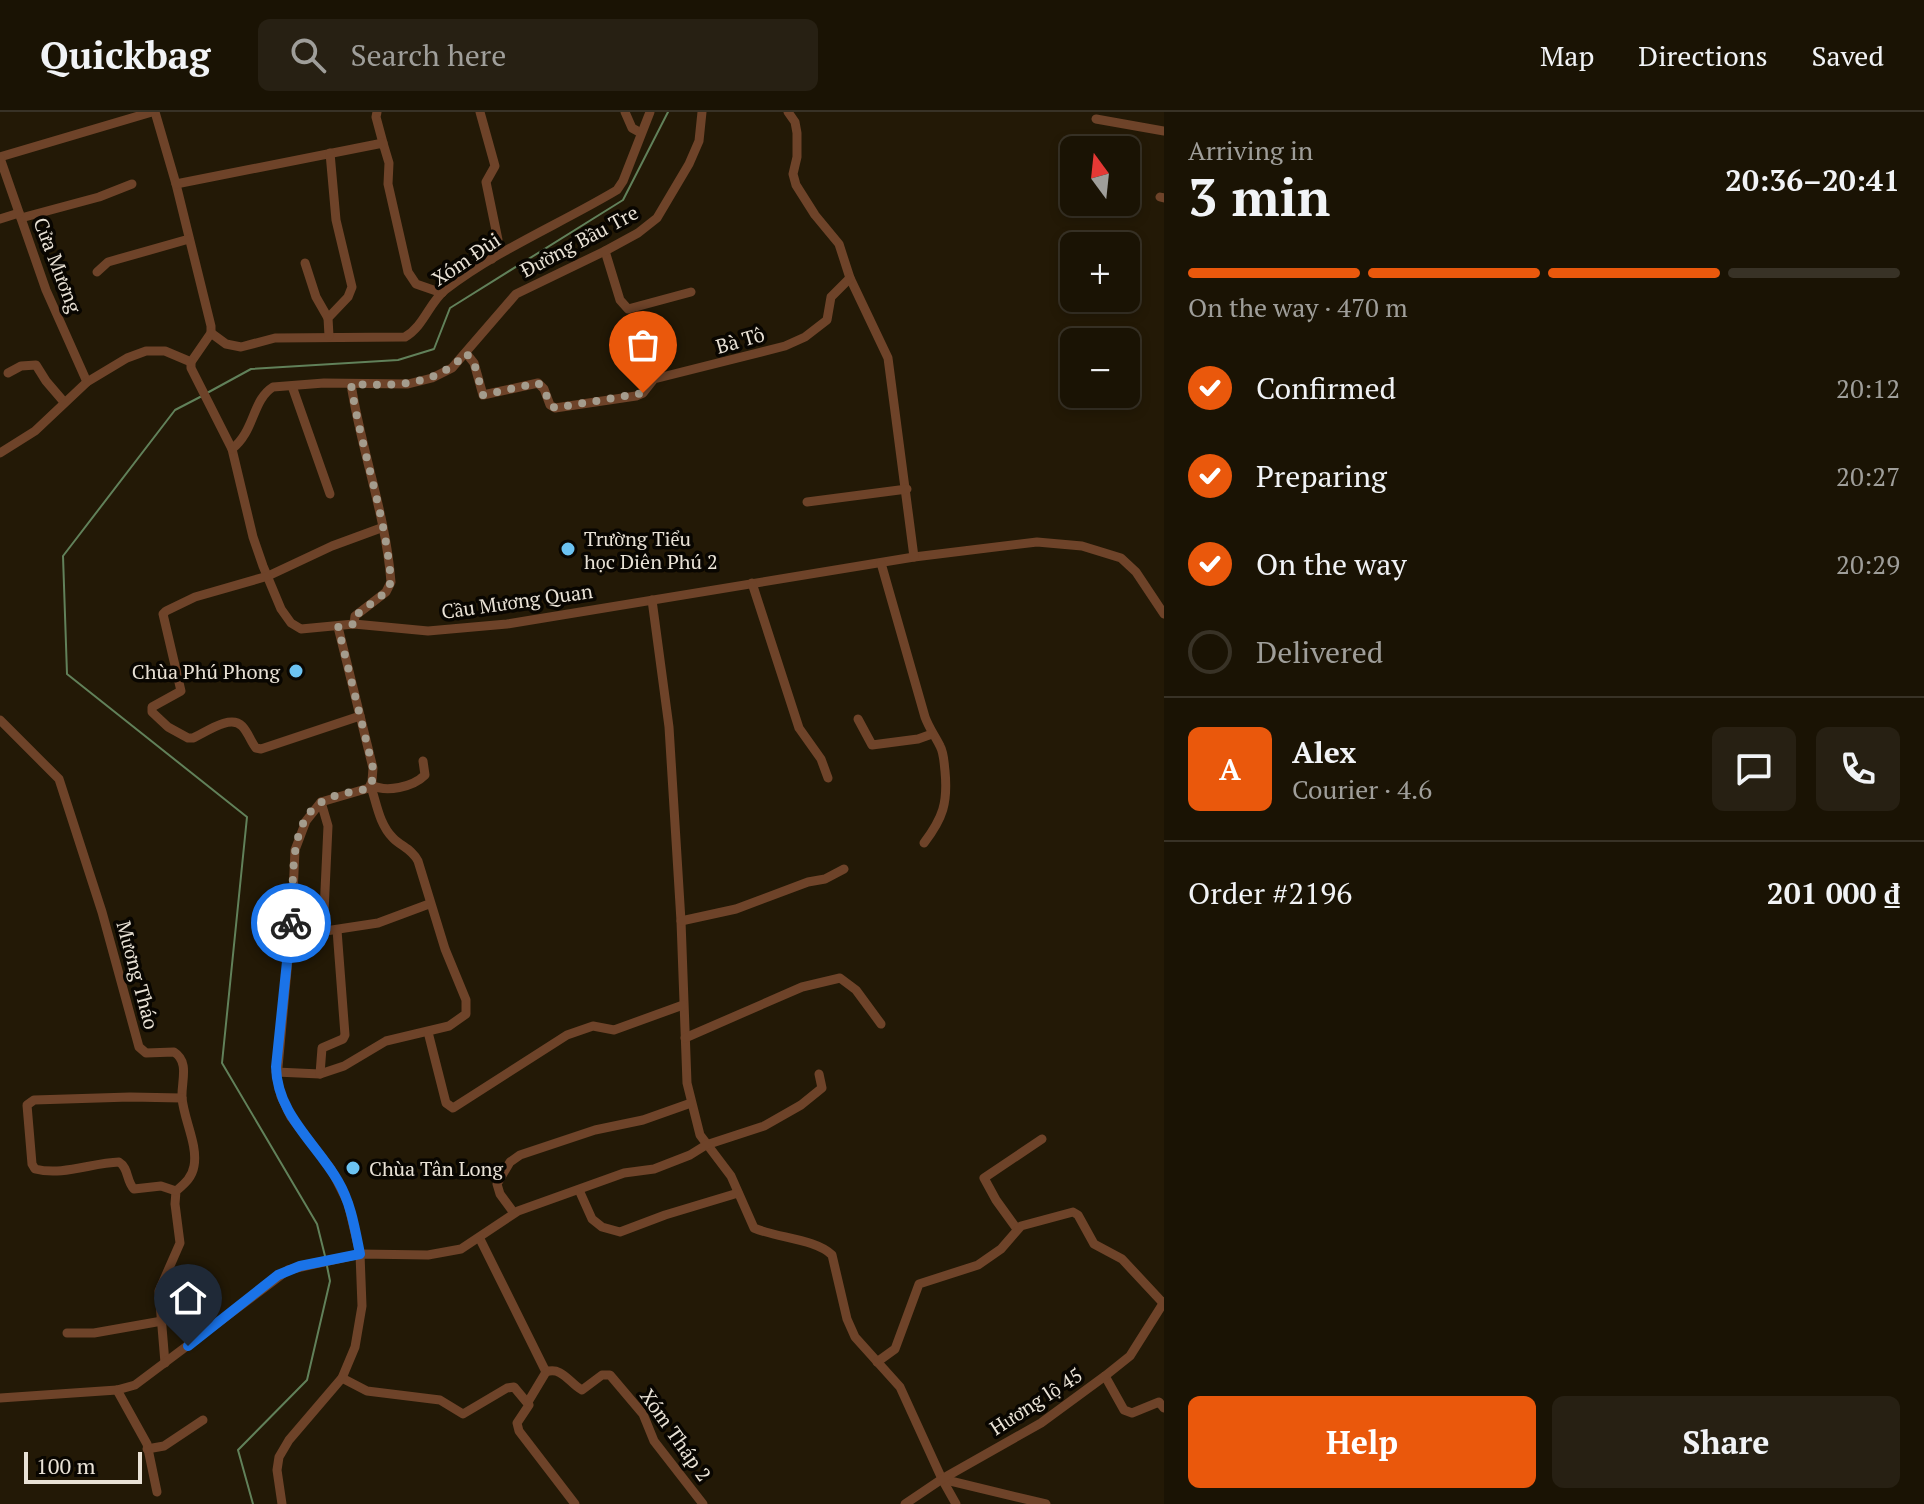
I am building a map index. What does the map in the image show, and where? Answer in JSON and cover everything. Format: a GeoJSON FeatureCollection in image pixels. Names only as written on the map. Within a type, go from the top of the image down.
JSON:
{"type":"FeatureCollection","features":[{"type":"Feature","properties":{"kind":"street"},"geometry":{"type":"LineString","coordinates":[[0,158],[153,112],[206,297],[211,333],[191,362],[165,351],[146,351],[127,358],[87,382],[35,431],[0,453]]}},
{"type":"Feature","properties":{"kind":"street"},"geometry":{"type":"LineString","coordinates":[[377,112],[389,163],[388,184],[408,272],[416,284],[442,293]]}},
{"type":"Feature","properties":{"kind":"street"},"geometry":{"type":"LineString","coordinates":[[480,112],[495,166],[486,182],[498,240],[492,259]]}},
{"type":"Feature","properties":{"kind":"street"},"geometry":{"type":"LineString","coordinates":[[625,112],[632,128],[641,133]]}},
{"type":"Feature","properties":{"kind":"street","name":"Xóm Đùi"},"geometry":{"type":"LineString","coordinates":[[211,333],[226,344],[241,347],[268,339],[405,337],[418,327],[442,293],[492,259],[617,190],[650,112]]}},
{"type":"Feature","properties":{"kind":"street","name":"Đường Bầu Tre"},"geometry":{"type":"LineString","coordinates":[[232,449],[250,429],[258,404],[267,390],[292,386],[408,384],[442,374],[466,353],[516,294],[605,251],[648,226],[664,208],[699,141],[702,112]]}},
{"type":"Feature","properties":{"kind":"street"},"geometry":{"type":"LineString","coordinates":[[788,112],[795,122],[797,140],[793,178],[809,207],[839,244],[850,278],[888,358],[914,557]]}},
{"type":"Feature","properties":{"kind":"street"},"geometry":{"type":"LineString","coordinates":[[1096,119],[1164,131]]}},
{"type":"Feature","properties":{"kind":"street"},"geometry":{"type":"LineString","coordinates":[[176,184],[383,143]]}},
{"type":"Feature","properties":{"kind":"street"},"geometry":{"type":"LineString","coordinates":[[328,318],[348,297],[352,287],[336,220],[330,153]]}},
{"type":"Feature","properties":{"kind":"street","name":"Cửa Mương"},"geometry":{"type":"LineString","coordinates":[[0,158],[69,344],[87,382]]}},
{"type":"Feature","properties":{"kind":"street"},"geometry":{"type":"LineString","coordinates":[[0,219],[99,197],[132,184]]}},
{"type":"Feature","properties":{"kind":"street"},"geometry":{"type":"LineString","coordinates":[[97,272],[108,262],[189,239]]}},
{"type":"Feature","properties":{"kind":"street"},"geometry":{"type":"LineString","coordinates":[[605,251],[620,300],[628,309],[691,292]]}},
{"type":"Feature","properties":{"kind":"street"},"geometry":{"type":"LineString","coordinates":[[305,263],[316,297],[328,318],[329,336]]}},
{"type":"Feature","properties":{"kind":"street","name":"Bà Tô"},"geometry":{"type":"LineString","coordinates":[[466,353],[474,363],[483,395],[538,383],[550,405],[555,408],[636,396],[643,393],[654,379],[785,346],[805,337],[827,320],[831,297],[850,278]]}},
{"type":"Feature","properties":{"kind":"street","name":"Cầu Mương Quan"},"geometry":{"type":"LineString","coordinates":[[191,362],[232,449],[253,537],[281,609],[291,623],[301,629],[354,624],[445,630],[507,624],[914,557],[1037,542],[1104,550],[1130,565],[1164,614]]}},
{"type":"Feature","properties":{"kind":"street"},"geometry":{"type":"LineString","coordinates":[[8,373],[21,366],[36,365],[64,402]]}},
{"type":"Feature","properties":{"kind":"street"},"geometry":{"type":"LineString","coordinates":[[351,384],[391,582],[386,592],[355,616],[354,624]]}},
{"type":"Feature","properties":{"kind":"street"},"geometry":{"type":"LineString","coordinates":[[292,386],[330,494]]}},
{"type":"Feature","properties":{"kind":"street"},"geometry":{"type":"LineString","coordinates":[[807,502],[907,489]]}},
{"type":"Feature","properties":{"kind":"street"},"geometry":{"type":"LineString","coordinates":[[360,716],[261,749],[256,748],[237,722],[224,723],[188,738],[168,727],[152,712],[152,707],[182,688],[163,614],[195,597],[268,576],[332,546],[381,528]]}},
{"type":"Feature","properties":{"kind":"street"},"geometry":{"type":"LineString","coordinates":[[881,563],[932,734],[942,748],[947,791],[936,830],[924,843]]}},
{"type":"Feature","properties":{"kind":"street"},"geometry":{"type":"LineString","coordinates":[[752,583],[799,728],[821,759],[828,778]]}},
{"type":"Feature","properties":{"kind":"street"},"geometry":{"type":"LineString","coordinates":[[652,600],[669,727],[687,1083],[696,1126],[706,1145],[731,1176],[754,1228],[814,1245],[832,1255],[855,1337],[908,1400],[956,1504]]}},
{"type":"Feature","properties":{"kind":"street"},"geometry":{"type":"LineString","coordinates":[[276,1072],[320,1074],[344,1066],[386,1041],[428,1032],[459,1020],[466,1014],[467,1004],[429,904],[427,888],[414,853],[394,839],[387,829],[370,786],[373,768],[338,627]]}},
{"type":"Feature","properties":{"kind":"street"},"geometry":{"type":"LineString","coordinates":[[858,719],[872,745],[932,734]]}},
{"type":"Feature","properties":{"kind":"street","name":"Mương Tháo"},"geometry":{"type":"LineString","coordinates":[[0,720],[59,779],[110,938],[137,1044],[143,1052],[170,1051],[179,1055],[183,1064],[182,1098],[194,1166],[187,1182],[176,1191],[175,1211],[180,1243],[159,1291],[165,1363]]}},
{"type":"Feature","properties":{"kind":"street"},"geometry":{"type":"LineString","coordinates":[[282,1504],[277,1464],[282,1450],[342,1378],[355,1347],[362,1295],[360,1254],[351,1213],[341,1187],[284,1105],[276,1072],[295,850],[306,821],[321,802],[370,786],[383,789],[417,783],[425,775],[423,761]]}},
{"type":"Feature","properties":{"kind":"street"},"geometry":{"type":"LineString","coordinates":[[319,932],[324,912],[328,826],[321,802]]}},
{"type":"Feature","properties":{"kind":"street"},"geometry":{"type":"LineString","coordinates":[[681,921],[736,909],[808,882],[825,879],[844,869]]}},
{"type":"Feature","properties":{"kind":"street"},"geometry":{"type":"LineString","coordinates":[[290,932],[319,932],[378,923],[429,904]]}},
{"type":"Feature","properties":{"kind":"street"},"geometry":{"type":"LineString","coordinates":[[320,1074],[322,1048],[343,1039],[345,1035],[337,930]]}},
{"type":"Feature","properties":{"kind":"street"},"geometry":{"type":"LineString","coordinates":[[685,1038],[802,987],[840,978],[856,990],[881,1024]]}},
{"type":"Feature","properties":{"kind":"street"},"geometry":{"type":"LineString","coordinates":[[428,1032],[446,1103],[453,1108],[567,1035],[593,1026],[614,1030],[683,1005]]}},
{"type":"Feature","properties":{"kind":"street"},"geometry":{"type":"LineString","coordinates":[[0,1398],[117,1390],[143,1381],[278,1275],[314,1262],[360,1254],[436,1255],[468,1246],[514,1213],[624,1173],[665,1165],[706,1145],[779,1119],[822,1088],[819,1074]]}},
{"type":"Feature","properties":{"kind":"street"},"geometry":{"type":"LineString","coordinates":[[176,1191],[161,1186],[134,1189],[125,1166],[119,1162],[66,1170],[35,1169],[31,1160],[27,1105],[34,1100],[182,1098]]}},
{"type":"Feature","properties":{"kind":"street"},"geometry":{"type":"LineString","coordinates":[[514,1213],[500,1194],[497,1184],[514,1158],[595,1130],[643,1120],[691,1103]]}},
{"type":"Feature","properties":{"kind":"street"},"geometry":{"type":"LineString","coordinates":[[1017,1229],[984,1178],[1042,1139]]}},
{"type":"Feature","properties":{"kind":"street"},"geometry":{"type":"LineString","coordinates":[[579,1190],[592,1219],[602,1227],[620,1232],[738,1193]]}},
{"type":"Feature","properties":{"kind":"street"},"geometry":{"type":"LineString","coordinates":[[877,1362],[895,1349],[919,1284],[978,1265],[1001,1249],[1017,1229],[1033,1221],[1073,1212],[1078,1215],[1094,1244],[1122,1259],[1164,1303]]}},
{"type":"Feature","properties":{"kind":"street"},"geometry":{"type":"LineString","coordinates":[[480,1239],[546,1372],[528,1402],[529,1408],[517,1423],[519,1431],[575,1504]]}},
{"type":"Feature","properties":{"kind":"street","name":"Hương lộ 45"},"geometry":{"type":"LineString","coordinates":[[905,1504],[942,1479],[1041,1423],[1105,1376],[1130,1356],[1164,1303]]}},
{"type":"Feature","properties":{"kind":"street"},"geometry":{"type":"LineString","coordinates":[[67,1333],[94,1333],[162,1321]]}},
{"type":"Feature","properties":{"kind":"street","name":"Xóm Tháp 2"},"geometry":{"type":"LineString","coordinates":[[546,1372],[559,1372],[582,1390],[602,1375],[610,1375],[643,1414],[654,1441],[703,1504]]}},
{"type":"Feature","properties":{"kind":"street"},"geometry":{"type":"LineString","coordinates":[[1105,1376],[1124,1410],[1132,1413],[1159,1402],[1164,1408]]}},
{"type":"Feature","properties":{"kind":"street"},"geometry":{"type":"LineString","coordinates":[[342,1378],[367,1391],[440,1400],[463,1414],[510,1387],[528,1402]]}},
{"type":"Feature","properties":{"kind":"street"},"geometry":{"type":"LineString","coordinates":[[117,1390],[147,1449],[157,1492]]}},
{"type":"Feature","properties":{"kind":"street"},"geometry":{"type":"LineString","coordinates":[[147,1449],[164,1446],[203,1420]]}},
{"type":"Feature","properties":{"kind":"street"},"geometry":{"type":"LineString","coordinates":[[942,1479],[1046,1504]]}},
{"type":"Feature","properties":{"kind":"waterway"},"geometry":{"type":"LineString","coordinates":[[207,393],[251,369],[398,360],[434,349],[450,308],[623,200],[668,112]]}},
{"type":"Feature","properties":{"kind":"waterway"},"geometry":{"type":"LineString","coordinates":[[202,396],[175,410],[63,556],[67,674],[247,817],[222,1063],[317,1224],[325,1256]]}},
{"type":"Feature","properties":{"kind":"waterway"},"geometry":{"type":"LineString","coordinates":[[253,1504],[238,1450],[307,1380],[330,1281],[327,1266]]}},
{"type":"Feature","properties":{"kind":"way so far"},"geometry":{"type":"LineString","coordinates":[[291,923],[295,850],[313,809],[330,798],[372,785],[373,768],[338,627],[354,624],[355,616],[382,596],[391,582],[376,493],[351,384],[408,384],[432,378],[452,368],[466,353],[474,363],[483,395],[538,383],[550,405],[555,408],[643,393]]}},
{"type":"Feature","properties":{"kind":"place","name":"Trường Tiểu học Diên Phú 2"},"geometry":{"type":"Point","coordinates":[568,549]}},
{"type":"Feature","properties":{"kind":"place","name":"Chùa Phú Phong"},"geometry":{"type":"Point","coordinates":[296,671]}},
{"type":"Feature","properties":{"kind":"place","name":"Chùa Tân Long"},"geometry":{"type":"Point","coordinates":[353,1168]}},
{"type":"Feature","properties":{"kind":"route"},"geometry":{"type":"LineString","coordinates":[[188,1346],[278,1275],[314,1262],[360,1254],[351,1213],[341,1187],[291,1117],[279,1089],[276,1067],[291,923]]}}]}
